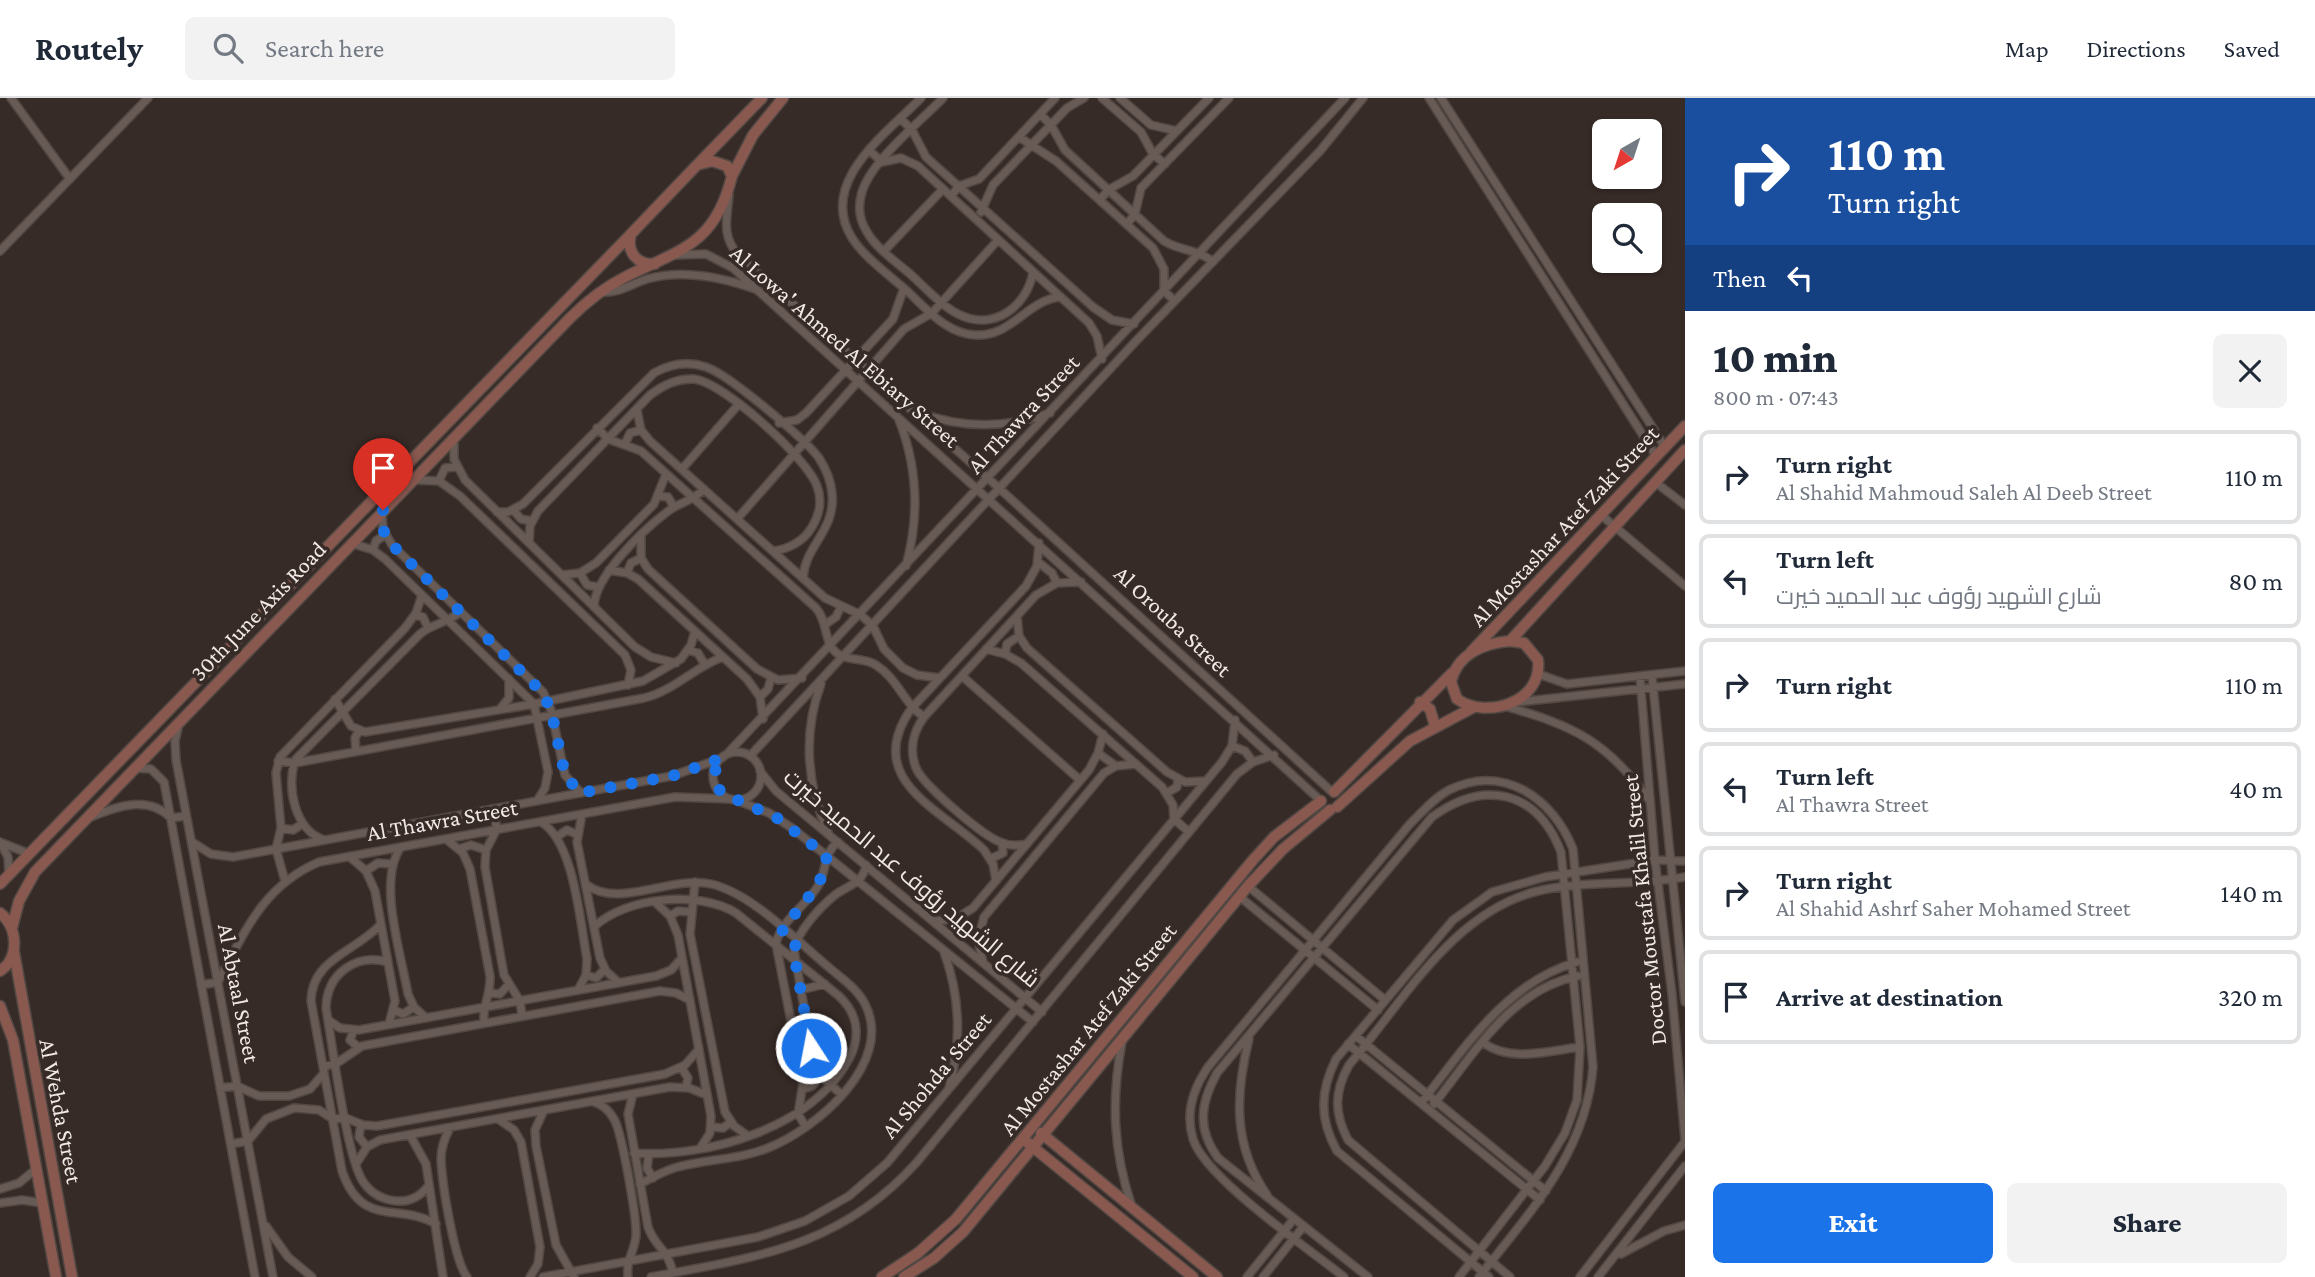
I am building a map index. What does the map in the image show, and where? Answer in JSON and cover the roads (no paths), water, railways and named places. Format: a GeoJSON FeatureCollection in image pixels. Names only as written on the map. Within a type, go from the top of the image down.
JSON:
{"type":"FeatureCollection","features":[{"type":"Feature","properties":{"kind":"street"},"geometry":{"type":"LineString","coordinates":[[11,98],[70,179]]}},
{"type":"Feature","properties":{"kind":"street"},"geometry":{"type":"LineString","coordinates":[[0,251],[148,98]]}},
{"type":"Feature","properties":{"kind":"street"},"geometry":{"type":"LineString","coordinates":[[697,165],[762,98]]}},
{"type":"Feature","properties":{"kind":"street"},"geometry":{"type":"LineString","coordinates":[[732,176],[753,135],[783,98]]}},
{"type":"Feature","properties":{"kind":"street"},"geometry":{"type":"LineString","coordinates":[[921,98],[849,176],[842,207],[852,238],[904,288],[956,331],[990,334],[1007,328],[1046,300],[1061,297]]}},
{"type":"Feature","properties":{"kind":"street"},"geometry":{"type":"LineString","coordinates":[[943,98],[867,181],[860,205],[866,230],[876,244],[941,302],[968,318],[995,318],[1011,311],[1023,299],[1034,272]]}},
{"type":"Feature","properties":{"kind":"street"},"geometry":{"type":"LineString","coordinates":[[951,196],[959,186],[979,179],[1055,98]]}},
{"type":"Feature","properties":{"kind":"street"},"geometry":{"type":"LineString","coordinates":[[976,219],[984,209],[993,185],[1070,106],[1084,98]]}},
{"type":"Feature","properties":{"kind":"street"},"geometry":{"type":"LineString","coordinates":[[1101,98],[1141,132],[1153,155],[1165,164]]}},
{"type":"Feature","properties":{"kind":"street"},"geometry":{"type":"LineString","coordinates":[[1120,98],[1151,125],[1178,131]]}},
{"type":"Feature","properties":{"kind":"street"},"geometry":{"type":"LineString","coordinates":[[1100,200],[1108,190],[1128,180],[1209,98]]}},
{"type":"Feature","properties":{"kind":"street"},"geometry":{"type":"LineString","coordinates":[[1127,224],[1135,214],[1141,188],[1229,98]]}},
{"type":"Feature","properties":{"kind":"street","name":"Al Thawra Street"},"geometry":{"type":"LineString","coordinates":[[192,842],[204,851],[226,857],[276,849],[672,776],[725,756],[979,490],[1345,98]]}},
{"type":"Feature","properties":{"kind":"street","name":"Al Thawra Street"},"geometry":{"type":"LineString","coordinates":[[750,756],[1175,301],[1320,151],[1363,98]]}},
{"type":"Feature","properties":{"kind":"street"},"geometry":{"type":"LineString","coordinates":[[1429,98],[1656,456]]}},
{"type":"Feature","properties":{"kind":"street"},"geometry":{"type":"LineString","coordinates":[[1441,98],[1665,447]]}},
{"type":"Feature","properties":{"kind":"street"},"geometry":{"type":"LineString","coordinates":[[1040,114],[1051,125],[1061,145],[1170,245],[1200,252],[1213,262]]}},
{"type":"Feature","properties":{"kind":"street"},"geometry":{"type":"LineString","coordinates":[[901,119],[912,130],[922,152],[1098,312],[1119,322],[1134,324]]}},
{"type":"Feature","properties":{"kind":"street"},"geometry":{"type":"LineString","coordinates":[[1019,137],[1056,161],[1158,255],[1164,269],[1164,292],[1175,301]]}},
{"type":"Feature","properties":{"kind":"street"},"geometry":{"type":"LineString","coordinates":[[870,151],[882,162]]}},
{"type":"Feature","properties":{"kind":"street"},"geometry":{"type":"LineString","coordinates":[[882,162],[894,158],[907,160],[951,196],[1094,329],[1102,359]]}},
{"type":"Feature","properties":{"kind":"street"},"geometry":{"type":"LineString","coordinates":[[697,165],[718,161],[727,166],[732,176]]}},
{"type":"Feature","properties":{"kind":"street","name":"30th June Axis Road"},"geometry":{"type":"LineString","coordinates":[[0,884],[697,165]]}},
{"type":"Feature","properties":{"kind":"street","name":"30th June Axis Road"},"geometry":{"type":"LineString","coordinates":[[12,928],[19,901],[30,879],[81,822],[569,318],[599,292],[676,255],[691,244],[711,224],[732,176]]}},
{"type":"Feature","properties":{"kind":"street","name":"Al Lowa' Ahmed Al Ebiary Street"},"geometry":{"type":"LineString","coordinates":[[729,188],[725,225],[735,251],[989,479]]}},
{"type":"Feature","properties":{"kind":"street"},"geometry":{"type":"LineString","coordinates":[[884,251],[943,189]]}},
{"type":"Feature","properties":{"kind":"street"},"geometry":{"type":"LineString","coordinates":[[631,234],[629,246],[634,256],[643,263],[655,264]]}},
{"type":"Feature","properties":{"kind":"street"},"geometry":{"type":"LineString","coordinates":[[737,519],[796,456],[818,424],[904,329],[932,313],[998,240]]}},
{"type":"Feature","properties":{"kind":"street"},"geometry":{"type":"LineString","coordinates":[[867,254],[876,244]]}},
{"type":"Feature","properties":{"kind":"street"},"geometry":{"type":"LineString","coordinates":[[1016,256],[1025,246]]}},
{"type":"Feature","properties":{"kind":"street","name":"Al Lowa' Ahmed Al Ebiary Street"},"geometry":{"type":"LineString","coordinates":[[676,255],[699,253],[721,259],[979,490]]}},
{"type":"Feature","properties":{"kind":"street"},"geometry":{"type":"LineString","coordinates":[[599,292],[617,291],[657,277],[680,275],[716,278],[758,290]]}},
{"type":"Feature","properties":{"kind":"street"},"geometry":{"type":"LineString","coordinates":[[779,423],[802,417],[846,370],[893,319],[904,288]]}},
{"type":"Feature","properties":{"kind":"street"},"geometry":{"type":"LineString","coordinates":[[497,512],[513,510],[523,504],[633,391],[661,369],[694,364],[722,374],[805,445],[825,468],[833,498],[830,522],[807,560],[803,578]]}},
{"type":"Feature","properties":{"kind":"street"},"geometry":{"type":"LineString","coordinates":[[529,543],[532,521],[643,402],[664,386],[694,379],[715,386],[738,405],[796,456],[817,484],[818,512],[814,524],[802,539],[773,551]]}},
{"type":"Feature","properties":{"kind":"street"},"geometry":{"type":"LineString","coordinates":[[633,391],[643,402]]}},
{"type":"Feature","properties":{"kind":"street"},"geometry":{"type":"LineString","coordinates":[[681,469],[738,405]]}},
{"type":"Feature","properties":{"kind":"street"},"geometry":{"type":"LineString","coordinates":[[753,418],[762,408]]}},
{"type":"Feature","properties":{"kind":"street"},"geometry":{"type":"LineString","coordinates":[[637,410],[641,430],[681,469],[825,598],[861,615],[873,626],[884,649],[903,668],[917,676],[940,678]]}},
{"type":"Feature","properties":{"kind":"street"},"geometry":{"type":"LineString","coordinates":[[913,410],[946,421],[980,425],[1016,422],[1051,413]]}},
{"type":"Feature","properties":{"kind":"street"},"geometry":{"type":"LineString","coordinates":[[898,416],[910,454],[915,494],[914,524],[905,568]]}},
{"type":"Feature","properties":{"kind":"street","name":"Al Mostashar Atef Zaki Street"},"geometry":{"type":"LineString","coordinates":[[1471,652],[1685,426]]}},
{"type":"Feature","properties":{"kind":"street"},"geometry":{"type":"LineString","coordinates":[[597,428],[608,439],[641,451],[816,608],[826,624],[831,647],[842,658],[866,660],[880,667],[899,686],[911,709],[924,717]]}},
{"type":"Feature","properties":{"kind":"street"},"geometry":{"type":"LineString","coordinates":[[625,444],[630,433],[641,430]]}},
{"type":"Feature","properties":{"kind":"street"},"geometry":{"type":"LineString","coordinates":[[455,436],[453,452],[456,467],[465,480],[640,650],[657,659],[677,663]]}},
{"type":"Feature","properties":{"kind":"street","name":"Al Mostashar Atef Zaki Street"},"geometry":{"type":"LineString","coordinates":[[1510,641],[1685,450]]}},
{"type":"Feature","properties":{"kind":"street"},"geometry":{"type":"LineString","coordinates":[[439,481],[444,468],[456,467]]}},
{"type":"Feature","properties":{"kind":"street"},"geometry":{"type":"LineString","coordinates":[[562,575],[580,573],[596,563],[659,496],[666,474]]}},
{"type":"Feature","properties":{"kind":"street","name":"Al Orouba Street"},"geometry":{"type":"LineString","coordinates":[[989,479],[1333,792]]}},
{"type":"Feature","properties":{"kind":"street"},"geometry":{"type":"LineString","coordinates":[[413,480],[439,481],[460,496],[621,652],[630,665]]}},
{"type":"Feature","properties":{"kind":"street"},"geometry":{"type":"LineString","coordinates":[[1655,482],[1685,505]]}},
{"type":"Feature","properties":{"kind":"street"},"geometry":{"type":"LineString","coordinates":[[594,607],[597,587],[609,570],[674,507],[694,499],[704,489]]}},
{"type":"Feature","properties":{"kind":"street","name":"Al Orouba Street"},"geometry":{"type":"LineString","coordinates":[[979,490],[1321,800]]}},
{"type":"Feature","properties":{"kind":"street"},"geometry":{"type":"LineString","coordinates":[[659,496],[668,497],[674,507]]}},
{"type":"Feature","properties":{"kind":"street"},"geometry":{"type":"LineString","coordinates":[[383,510],[385,535],[539,688],[548,701],[565,775],[580,793]]}},
{"type":"Feature","properties":{"kind":"street"},"geometry":{"type":"LineString","coordinates":[[513,510],[521,519],[532,521]]}},
{"type":"Feature","properties":{"kind":"street"},"geometry":{"type":"LineString","coordinates":[[1601,515],[1685,586]]}},
{"type":"Feature","properties":{"kind":"street"},"geometry":{"type":"LineString","coordinates":[[373,550],[376,541],[385,535]]}},
{"type":"Feature","properties":{"kind":"street"},"geometry":{"type":"LineString","coordinates":[[640,538],[641,558],[648,569],[757,669],[786,681],[802,677]]}},
{"type":"Feature","properties":{"kind":"street"},"geometry":{"type":"LineString","coordinates":[[351,543],[373,550],[534,704],[548,772],[545,788],[537,801]]}},
{"type":"Feature","properties":{"kind":"street"},"geometry":{"type":"LineString","coordinates":[[996,881],[990,859],[905,783],[897,762],[896,741],[902,722],[911,709],[1026,586],[1038,562],[1039,543]]}},
{"type":"Feature","properties":{"kind":"street"},"geometry":{"type":"LineString","coordinates":[[627,573],[631,563],[641,558]]}},
{"type":"Feature","properties":{"kind":"street"},"geometry":{"type":"LineString","coordinates":[[1038,562],[1052,573],[1057,583]]}},
{"type":"Feature","properties":{"kind":"street"},"geometry":{"type":"LineString","coordinates":[[609,570],[627,573],[695,631],[752,685],[760,697],[763,719]]}},
{"type":"Feature","properties":{"kind":"street"},"geometry":{"type":"LineString","coordinates":[[580,573],[587,585],[597,587]]}},
{"type":"Feature","properties":{"kind":"street"},"geometry":{"type":"LineString","coordinates":[[1027,844],[1002,843],[920,777],[912,746],[924,717],[1036,595],[1057,583],[1081,582]]}},
{"type":"Feature","properties":{"kind":"street"},"geometry":{"type":"LineString","coordinates":[[285,881],[276,849],[281,828],[275,773],[278,761],[286,747],[415,615],[422,595]]}},
{"type":"Feature","properties":{"kind":"street"},"geometry":{"type":"LineString","coordinates":[[1524,597],[1526,608],[1538,611]]}},
{"type":"Feature","properties":{"kind":"street"},"geometry":{"type":"LineString","coordinates":[[826,624],[836,617],[841,606]]}},
{"type":"Feature","properties":{"kind":"street"},"geometry":{"type":"LineString","coordinates":[[325,840],[313,835],[302,824],[292,775],[295,763],[343,711],[428,628],[450,622],[460,612]]}},
{"type":"Feature","properties":{"kind":"street"},"geometry":{"type":"LineString","coordinates":[[415,615],[423,617],[428,628]]}},
{"type":"Feature","properties":{"kind":"street"},"geometry":{"type":"LineString","coordinates":[[1017,616],[1020,636],[1031,652],[1178,779],[1206,781]]}},
{"type":"Feature","properties":{"kind":"street"},"geometry":{"type":"LineString","coordinates":[[1136,631],[1145,621]]}},
{"type":"Feature","properties":{"kind":"street"},"geometry":{"type":"LineString","coordinates":[[335,699],[348,723],[359,731],[534,704],[628,685],[657,675],[677,663],[688,650],[695,631]]}},
{"type":"Feature","properties":{"kind":"street"},"geometry":{"type":"LineString","coordinates":[[1005,654],[1007,643],[1020,636]]}},
{"type":"Feature","properties":{"kind":"street"},"geometry":{"type":"LineString","coordinates":[[1333,792],[1339,799],[1334,809],[1324,808],[1321,800],[1324,793],[1333,792],[1471,652],[1483,646],[1510,641],[1531,647],[1538,660],[1538,674],[1529,689],[1509,704]]}},
{"type":"Feature","properties":{"kind":"street"},"geometry":{"type":"LineString","coordinates":[[986,649],[1005,654],[1021,663],[1136,764],[1167,793],[1174,819],[1189,832]]}},
{"type":"Feature","properties":{"kind":"street"},"geometry":{"type":"LineString","coordinates":[[628,685],[630,665],[640,650]]}},
{"type":"Feature","properties":{"kind":"street"},"geometry":{"type":"LineString","coordinates":[[688,650],[698,653],[705,665]]}},
{"type":"Feature","properties":{"kind":"street"},"geometry":{"type":"LineString","coordinates":[[278,761],[295,763],[654,695],[723,657]]}},
{"type":"Feature","properties":{"kind":"street"},"geometry":{"type":"LineString","coordinates":[[1538,674],[1567,684],[1685,671]]}},
{"type":"Feature","properties":{"kind":"street"},"geometry":{"type":"LineString","coordinates":[[1453,673],[1452,691],[1457,699],[1474,707],[1685,684]]}},
{"type":"Feature","properties":{"kind":"street"},"geometry":{"type":"LineString","coordinates":[[962,676],[1080,780]]}},
{"type":"Feature","properties":{"kind":"street","name":"Doctor Moustafa Khalil Street"},"geometry":{"type":"LineString","coordinates":[[1652,676],[1685,1002]]}},
{"type":"Feature","properties":{"kind":"street"},"geometry":{"type":"LineString","coordinates":[[760,697],[768,689],[771,677]]}},
{"type":"Feature","properties":{"kind":"street","name":"Doctor Moustafa Khalil Street"},"geometry":{"type":"LineString","coordinates":[[1640,677],[1655,860],[1685,1143]]}},
{"type":"Feature","properties":{"kind":"street"},"geometry":{"type":"LineString","coordinates":[[823,678],[812,717],[809,757],[815,797],[830,835]]}},
{"type":"Feature","properties":{"kind":"street"},"geometry":{"type":"LineString","coordinates":[[500,709],[510,693],[508,679]]}},
{"type":"Feature","properties":{"kind":"street"},"geometry":{"type":"LineString","coordinates":[[1567,684],[1564,692],[1568,696]]}},
{"type":"Feature","properties":{"kind":"street"},"geometry":{"type":"LineString","coordinates":[[1420,702],[1433,714],[1435,726]]}},
{"type":"Feature","properties":{"kind":"street"},"geometry":{"type":"LineString","coordinates":[[1509,704],[1578,732],[1621,765],[1651,802]]}},
{"type":"Feature","properties":{"kind":"street","name":"Al Mostashar Atef Zaki Street"},"geometry":{"type":"LineString","coordinates":[[904,1277],[934,1258],[963,1232],[1045,1136],[1248,886],[1283,849],[1334,809],[1403,746],[1435,726],[1474,707]]}},
{"type":"Feature","properties":{"kind":"street","name":"Al Abtaal Street"},"geometry":{"type":"LineString","coordinates":[[182,718],[175,748],[186,816],[273,1277]]}},
{"type":"Feature","properties":{"kind":"street"},"geometry":{"type":"LineString","coordinates":[[1235,720],[1232,746],[1245,751],[1253,762]]}},
{"type":"Feature","properties":{"kind":"street"},"geometry":{"type":"LineString","coordinates":[[356,751],[354,743],[359,731]]}},
{"type":"Feature","properties":{"kind":"street"},"geometry":{"type":"LineString","coordinates":[[934,921],[955,919],[973,908],[1080,780],[1098,753],[1102,734]]}},
{"type":"Feature","properties":{"kind":"street","name":"Al Shohda' Street"},"geometry":{"type":"LineString","coordinates":[[543,1277],[574,1274],[769,1234],[835,1205],[887,1163],[1206,781],[1232,746]]}},
{"type":"Feature","properties":{"kind":"street"},"geometry":{"type":"LineString","coordinates":[[739,752],[750,756],[761,771],[761,782],[756,791],[747,798],[734,799],[722,793],[715,784],[714,773],[725,756],[739,752]]}},
{"type":"Feature","properties":{"kind":"street"},"geometry":{"type":"LineString","coordinates":[[1098,753],[1116,766]]}},
{"type":"Feature","properties":{"kind":"street","name":"Al Shohda' Street"},"geometry":{"type":"LineString","coordinates":[[651,1277],[790,1248],[829,1232],[865,1210],[917,1162],[1237,774],[1253,762],[1274,755]]}},
{"type":"Feature","properties":{"kind":"street"},"geometry":{"type":"LineString","coordinates":[[983,963],[978,934],[984,917],[1100,778],[1116,766],[1136,764]]}},
{"type":"Feature","properties":{"kind":"street","name":"Al Abtaal Street"},"geometry":{"type":"LineString","coordinates":[[133,768],[146,767],[161,778],[171,818],[255,1277]]}},
{"type":"Feature","properties":{"kind":"street","name":"شارع الشهيد رؤوف عبد الحميد خيرت"},"geometry":{"type":"LineString","coordinates":[[761,771],[776,791],[1042,1012]]}},
{"type":"Feature","properties":{"kind":"street"},"geometry":{"type":"LineString","coordinates":[[1167,793],[1177,787],[1178,779]]}},
{"type":"Feature","properties":{"kind":"street"},"geometry":{"type":"LineString","coordinates":[[1309,788],[1315,785],[1317,779]]}},
{"type":"Feature","properties":{"kind":"street"},"geometry":{"type":"LineString","coordinates":[[1344,1277],[1209,1166],[1193,1139],[1190,1109],[1199,1080],[1409,825],[1448,791],[1468,783],[1488,781],[1505,784],[1538,798],[1552,810],[1565,828],[1577,873],[1593,1049],[1592,1084],[1577,1138],[1546,1191],[1484,1275],[1350,1164],[1333,1144],[1324,1123],[1322,1093],[1336,1059],[1445,929],[1472,904],[1510,885],[1564,874],[1577,873],[1655,860],[1685,861]]}},
{"type":"Feature","properties":{"kind":"street"},"geometry":{"type":"LineString","coordinates":[[1368,1277],[1218,1158],[1205,1137],[1202,1112],[1217,1073],[1432,817],[1465,797],[1501,796],[1530,808],[1554,834],[1561,852],[1580,1047],[1580,1082],[1573,1116],[1556,1150],[1459,1277]]}},
{"type":"Feature","properties":{"kind":"street","name":"Al Thawra Street"},"geometry":{"type":"LineString","coordinates":[[218,982],[255,911],[285,881],[319,862],[675,797],[734,799]]}},
{"type":"Feature","properties":{"kind":"street","name":"شارع الشهيد رؤوف عبد الحميد خيرت"},"geometry":{"type":"LineString","coordinates":[[734,799],[777,818],[1033,1022]]}},
{"type":"Feature","properties":{"kind":"street","name":"Al Mostashar Atef Zaki Street"},"geometry":{"type":"LineString","coordinates":[[882,1277],[944,1231],[1253,860],[1275,837],[1321,800]]}},
{"type":"Feature","properties":{"kind":"street"},"geometry":{"type":"LineString","coordinates":[[81,822],[109,809],[133,804],[157,807],[171,818],[186,816]]}},
{"type":"Feature","properties":{"kind":"street"},"geometry":{"type":"LineString","coordinates":[[493,809],[497,829],[486,850],[485,867],[508,985],[520,1001],[522,1016]]}},
{"type":"Feature","properties":{"kind":"street"},"geometry":{"type":"LineString","coordinates":[[582,814],[576,834],[594,928],[605,969],[619,983]]}},
{"type":"Feature","properties":{"kind":"street"},"geometry":{"type":"LineString","coordinates":[[540,821],[558,836],[565,851],[587,958],[586,975],[578,990]]}},
{"type":"Feature","properties":{"kind":"street"},"geometry":{"type":"LineString","coordinates":[[281,828],[293,831],[302,824]]}},
{"type":"Feature","properties":{"kind":"street"},"geometry":{"type":"LineString","coordinates":[[558,836],[567,831],[576,834]]}},
{"type":"Feature","properties":{"kind":"street"},"geometry":{"type":"LineString","coordinates":[[446,839],[459,849],[470,869],[490,976],[489,993],[482,1007],[484,1023]]}},
{"type":"Feature","properties":{"kind":"street"},"geometry":{"type":"LineString","coordinates":[[0,842],[14,850],[30,854]]}},
{"type":"Feature","properties":{"kind":"street"},"geometry":{"type":"LineString","coordinates":[[0,842],[8,857],[9,875]]}},
{"type":"Feature","properties":{"kind":"street"},"geometry":{"type":"LineString","coordinates":[[806,1127],[798,1114],[803,1089],[776,944],[782,930],[819,884],[827,856],[838,842]]}},
{"type":"Feature","properties":{"kind":"street"},"geometry":{"type":"LineString","coordinates":[[990,859],[1003,853],[1002,843]]}},
{"type":"Feature","properties":{"kind":"street"},"geometry":{"type":"LineString","coordinates":[[459,849],[471,845],[486,850]]}},
{"type":"Feature","properties":{"kind":"street"},"geometry":{"type":"LineString","coordinates":[[401,847],[392,863],[389,882],[408,993],[414,1007],[426,1018]]}},
{"type":"Feature","properties":{"kind":"street"},"geometry":{"type":"LineString","coordinates":[[349,857],[366,871],[373,884],[394,1010],[389,1024]]}},
{"type":"Feature","properties":{"kind":"street"},"geometry":{"type":"LineString","coordinates":[[366,871],[378,863],[392,863]]}},
{"type":"Feature","properties":{"kind":"street"},"geometry":{"type":"LineString","coordinates":[[842,1095],[821,1076],[814,1065],[794,959],[796,941],[834,896],[858,882],[866,865]]}},
{"type":"Feature","properties":{"kind":"street"},"geometry":{"type":"LineString","coordinates":[[1510,1277],[1348,1140],[1340,1125],[1337,1094],[1345,1072],[1447,946],[1481,915],[1524,895],[1565,887],[1685,877]]}},
{"type":"Feature","properties":{"kind":"street"},"geometry":{"type":"LineString","coordinates":[[587,886],[609,894],[695,882],[734,893],[849,985],[859,995],[869,1015],[869,1050],[859,1072],[842,1095],[806,1127],[778,1144],[752,1153],[676,1168],[640,1184]]}},
{"type":"Feature","properties":{"kind":"street"},"geometry":{"type":"LineString","coordinates":[[695,882],[690,933],[725,1112],[731,1122],[748,1136]]}},
{"type":"Feature","properties":{"kind":"street"},"geometry":{"type":"LineString","coordinates":[[1248,886],[1385,1000]]}},
{"type":"Feature","properties":{"kind":"street"},"geometry":{"type":"LineString","coordinates":[[633,891],[636,907]]}},
{"type":"Feature","properties":{"kind":"street"},"geometry":{"type":"LineString","coordinates":[[1240,897],[1378,1010]]}},
{"type":"Feature","properties":{"kind":"street"},"geometry":{"type":"LineString","coordinates":[[594,928],[614,913],[656,903],[694,898],[727,907],[846,1003],[857,1029],[855,1048],[830,1085],[798,1114],[748,1136],[667,1155],[634,1153]]}},
{"type":"Feature","properties":{"kind":"street"},"geometry":{"type":"LineString","coordinates":[[656,903],[670,916],[676,928],[690,1000],[711,1128],[701,1147]]}},
{"type":"Feature","properties":{"kind":"street"},"geometry":{"type":"LineString","coordinates":[[670,916],[678,911],[691,912]]}},
{"type":"Feature","properties":{"kind":"street"},"geometry":{"type":"LineString","coordinates":[[0,913],[12,928]]}},
{"type":"Feature","properties":{"kind":"street"},"geometry":{"type":"LineString","coordinates":[[955,919],[964,930],[978,934]]}},
{"type":"Feature","properties":{"kind":"street"},"geometry":{"type":"LineString","coordinates":[[381,923],[327,963],[312,986],[311,1001],[323,1070],[342,1171],[349,1187],[373,1209],[419,1217],[436,1224]]}},
{"type":"Feature","properties":{"kind":"street","name":"Al Wehda Street"},"geometry":{"type":"LineString","coordinates":[[12,928],[14,953],[72,1277]]}},
{"type":"Feature","properties":{"kind":"street"},"geometry":{"type":"LineString","coordinates":[[349,949],[356,962]]}},
{"type":"Feature","properties":{"kind":"street"},"geometry":{"type":"LineString","coordinates":[[944,951],[955,992],[958,1021],[957,1049],[948,1091]]}},
{"type":"Feature","properties":{"kind":"street"},"geometry":{"type":"LineString","coordinates":[[0,971],[8,965],[14,953]]}},
{"type":"Feature","properties":{"kind":"street"},"geometry":{"type":"LineString","coordinates":[[328,1020],[340,1028],[354,1030],[426,1018],[661,975],[682,958]]}},
{"type":"Feature","properties":{"kind":"street"},"geometry":{"type":"LineString","coordinates":[[1421,1103],[1508,998],[1538,977],[1584,960]]}},
{"type":"Feature","properties":{"kind":"street"},"geometry":{"type":"LineString","coordinates":[[388,962],[356,962],[340,972],[330,985],[326,1001],[328,1020],[346,1118],[356,1164],[369,1189],[380,1197],[401,1201],[415,1198],[429,1185]]}},
{"type":"Feature","properties":{"kind":"street"},"geometry":{"type":"LineString","coordinates":[[586,975],[596,978],[605,969]]}},
{"type":"Feature","properties":{"kind":"street"},"geometry":{"type":"LineString","coordinates":[[661,975],[665,991]]}},
{"type":"Feature","properties":{"kind":"street"},"geometry":{"type":"LineString","coordinates":[[1429,1110],[1482,1042],[1515,1006],[1533,993],[1574,976],[1585,975]]}},
{"type":"Feature","properties":{"kind":"street"},"geometry":{"type":"LineString","coordinates":[[201,985],[218,982]]}},
{"type":"Feature","properties":{"kind":"street"},"geometry":{"type":"LineString","coordinates":[[800,990],[825,984]]}},
{"type":"Feature","properties":{"kind":"street"},"geometry":{"type":"LineString","coordinates":[[489,993],[500,994],[508,985]]}},
{"type":"Feature","properties":{"kind":"street"},"geometry":{"type":"LineString","coordinates":[[220,1088],[237,1086],[259,1096],[289,1096],[310,1089],[323,1070],[358,1047],[665,991],[690,1000]]}},
{"type":"Feature","properties":{"kind":"street","name":"Al Wehda Street"},"geometry":{"type":"LineString","coordinates":[[0,1006],[13,1040],[56,1277]]}},
{"type":"Feature","properties":{"kind":"street"},"geometry":{"type":"LineString","coordinates":[[394,1010],[403,1014],[414,1007]]}},
{"type":"Feature","properties":{"kind":"street"},"geometry":{"type":"LineString","coordinates":[[354,1030],[350,1040],[358,1047]]}},
{"type":"Feature","properties":{"kind":"street"},"geometry":{"type":"LineString","coordinates":[[1250,1036],[1239,1085],[1241,1136],[1253,1172],[1273,1204]]}},
{"type":"Feature","properties":{"kind":"street"},"geometry":{"type":"LineString","coordinates":[[1356,1036],[1546,1191]]}},
{"type":"Feature","properties":{"kind":"street"},"geometry":{"type":"LineString","coordinates":[[1122,1042],[1114,1098],[1114,1126],[1123,1181],[1133,1207]]}},
{"type":"Feature","properties":{"kind":"street"},"geometry":{"type":"LineString","coordinates":[[1482,1042],[1498,1052],[1514,1055],[1580,1047]]}},
{"type":"Feature","properties":{"kind":"street"},"geometry":{"type":"LineString","coordinates":[[1348,1044],[1539,1200]]}},
{"type":"Feature","properties":{"kind":"street"},"geometry":{"type":"LineString","coordinates":[[231,1144],[247,1141],[266,1119],[284,1110],[312,1108],[325,1112],[333,1119],[346,1118],[360,1124],[377,1126],[665,1074],[681,1067],[699,1049]]}},
{"type":"Feature","properties":{"kind":"street"},"geometry":{"type":"LineString","coordinates":[[681,1067],[688,1078],[686,1087]]}},
{"type":"Feature","properties":{"kind":"street"},"geometry":{"type":"LineString","coordinates":[[803,1089],[812,1086],[821,1076]]}},
{"type":"Feature","properties":{"kind":"street"},"geometry":{"type":"LineString","coordinates":[[356,1164],[367,1147],[380,1140],[633,1094],[686,1087],[707,1096]]}},
{"type":"Feature","properties":{"kind":"street"},"geometry":{"type":"LineString","coordinates":[[633,1094],[628,1114],[650,1233],[669,1254],[673,1273]]}},
{"type":"Feature","properties":{"kind":"street"},"geometry":{"type":"LineString","coordinates":[[593,1101],[605,1108],[613,1118],[636,1228],[634,1245],[627,1261],[628,1277]]}},
{"type":"Feature","properties":{"kind":"street"},"geometry":{"type":"LineString","coordinates":[[1048,1108],[1059,1118]]}},
{"type":"Feature","properties":{"kind":"street"},"geometry":{"type":"LineString","coordinates":[[544,1110],[535,1130],[536,1146],[556,1245],[574,1274]]}},
{"type":"Feature","properties":{"kind":"street"},"geometry":{"type":"LineString","coordinates":[[613,1118],[620,1113],[628,1114]]}},
{"type":"Feature","properties":{"kind":"street"},"geometry":{"type":"LineString","coordinates":[[498,1119],[514,1130],[522,1148],[540,1247],[538,1264],[530,1277]]}},
{"type":"Feature","properties":{"kind":"street"},"geometry":{"type":"LineString","coordinates":[[711,1128],[723,1128],[731,1122]]}},
{"type":"Feature","properties":{"kind":"street"},"geometry":{"type":"LineString","coordinates":[[360,1124],[359,1137],[367,1147]]}},
{"type":"Feature","properties":{"kind":"street"},"geometry":{"type":"LineString","coordinates":[[1033,1126],[1217,1277]]}},
{"type":"Feature","properties":{"kind":"street"},"geometry":{"type":"LineString","coordinates":[[450,1128],[443,1144],[441,1162],[458,1261],[467,1277]]}},
{"type":"Feature","properties":{"kind":"street"},"geometry":{"type":"LineString","coordinates":[[410,1135],[422,1152],[443,1277]]}},
{"type":"Feature","properties":{"kind":"street"},"geometry":{"type":"LineString","coordinates":[[1193,1139],[1205,1137]]}},
{"type":"Feature","properties":{"kind":"street"},"geometry":{"type":"LineString","coordinates":[[1023,1139],[1193,1277]]}},
{"type":"Feature","properties":{"kind":"street"},"geometry":{"type":"LineString","coordinates":[[1580,1277],[1685,1143]]}},
{"type":"Feature","properties":{"kind":"street"},"geometry":{"type":"LineString","coordinates":[[649,1154],[647,1168],[653,1178]]}},
{"type":"Feature","properties":{"kind":"street"},"geometry":{"type":"LineString","coordinates":[[1063,1171],[1074,1159]]}},
{"type":"Feature","properties":{"kind":"street"},"geometry":{"type":"LineString","coordinates":[[1598,1277],[1685,1166]]}},
{"type":"Feature","properties":{"kind":"street"},"geometry":{"type":"LineString","coordinates":[[999,1167],[1011,1177]]}},
{"type":"Feature","properties":{"kind":"street"},"geometry":{"type":"LineString","coordinates":[[0,1189],[19,1183],[36,1169]]}},
{"type":"Feature","properties":{"kind":"street"},"geometry":{"type":"LineString","coordinates":[[0,1203],[22,1200],[43,1203]]}},
{"type":"Feature","properties":{"kind":"street"},"geometry":{"type":"LineString","coordinates":[[400,1215],[401,1201]]}},
{"type":"Feature","properties":{"kind":"street"},"geometry":{"type":"LineString","coordinates":[[262,1217],[280,1247],[312,1277]]}},
{"type":"Feature","properties":{"kind":"street"},"geometry":{"type":"LineString","coordinates":[[1247,1277],[1293,1220]]}},
{"type":"Feature","properties":{"kind":"street"},"geometry":{"type":"LineString","coordinates":[[1614,1258],[1638,1242],[1685,1225]]}},
{"type":"Feature","properties":{"kind":"street"},"geometry":{"type":"LineString","coordinates":[[1264,1277],[1303,1227]]}}]}
